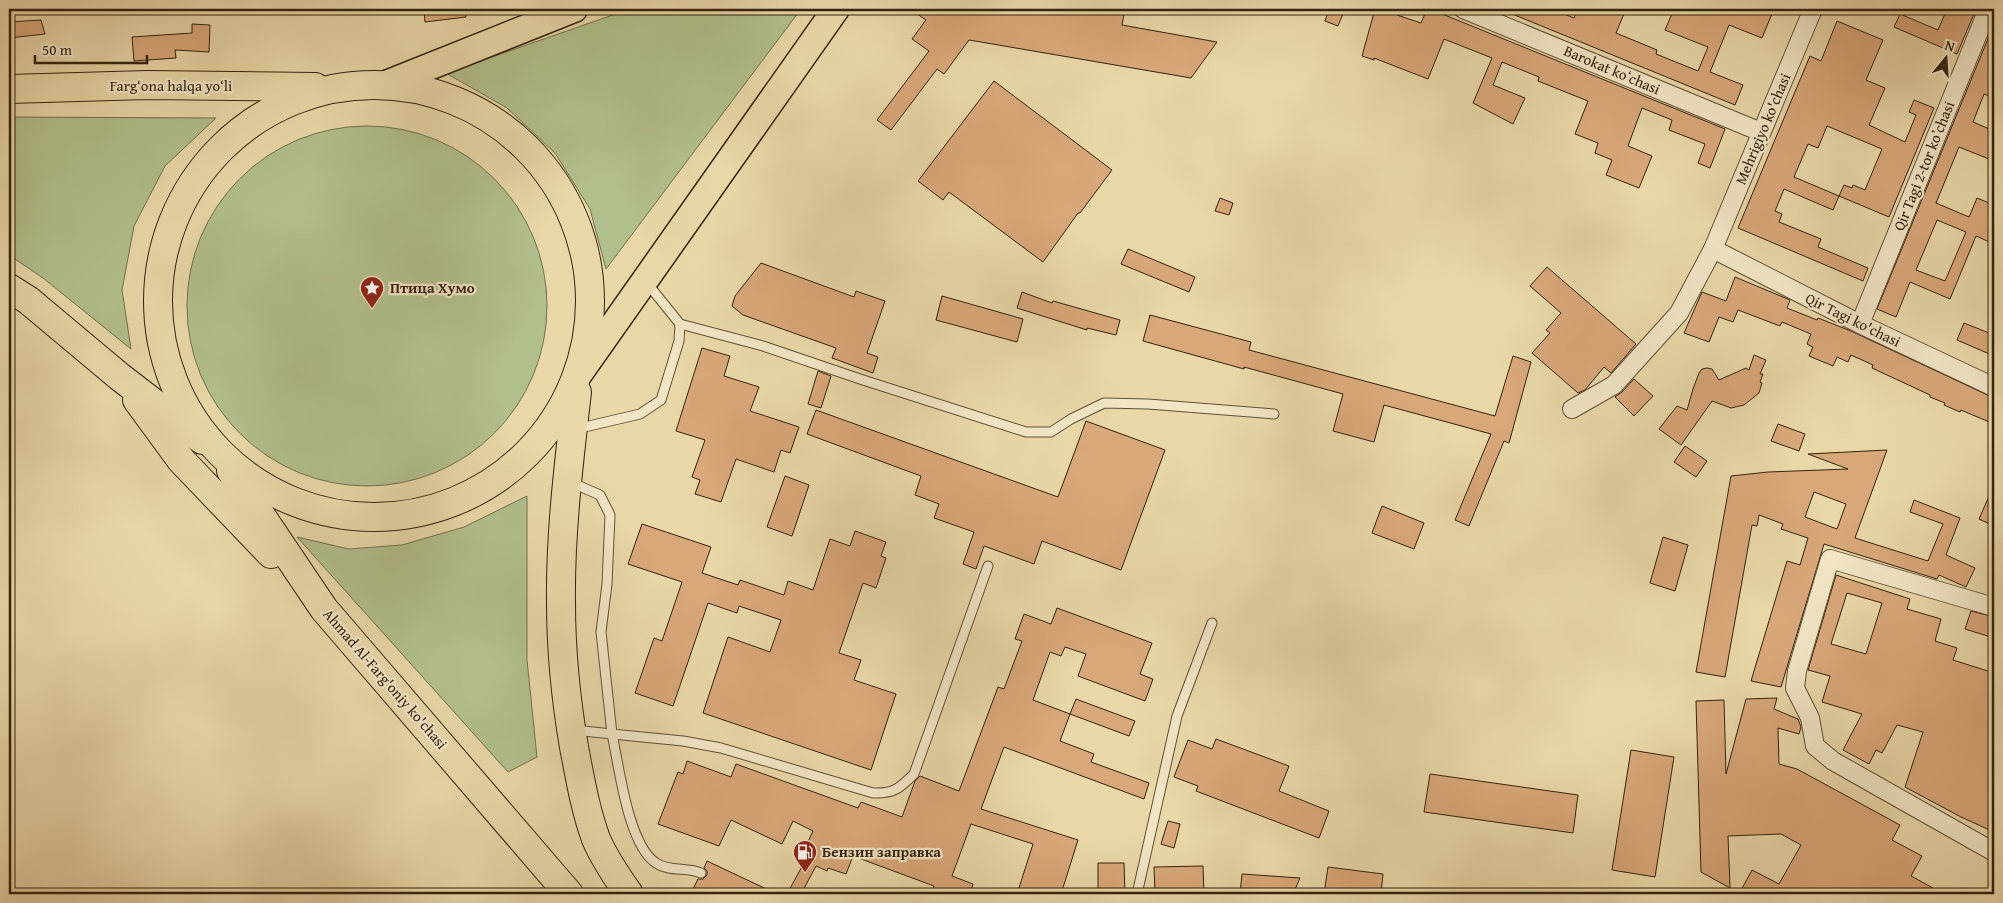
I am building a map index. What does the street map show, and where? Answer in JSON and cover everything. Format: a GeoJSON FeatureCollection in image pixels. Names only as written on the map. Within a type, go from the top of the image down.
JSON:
{"type":"FeatureCollection","features":[{"type":"Feature","properties":{"kind":"highway"},"geometry":{"type":"LineString","coordinates":[[334,87],[386,84],[443,95],[495,120],[538,158],[570,206],[588,260],[591,318],[579,374],[567,481],[560,604],[564,668],[571,730],[584,802],[597,841],[629,894]]}},
{"type":"Feature","properties":{"kind":"highway","name":"Farg‘ona halqa yo‘li"},"geometry":{"type":"LineString","coordinates":[[9,89],[147,85],[334,87]]}},
{"type":"Feature","properties":{"kind":"highway","name":"Ahmad Al-Farg'oniy ko'chasi"},"geometry":{"type":"LineString","coordinates":[[334,87],[272,108],[219,147],[180,200],[159,262],[157,327],[164,358],[176,388],[324,609],[569,894]]}},
{"type":"Feature","properties":{"kind":"highway"},"geometry":{"type":"LineString","coordinates":[[9,288],[28,300],[120,377],[217,451],[253,482],[304,507],[359,518],[416,514],[469,497],[516,466],[554,424],[579,374]]}},
{"type":"Feature","properties":{"kind":"highway"},"geometry":{"type":"LineString","coordinates":[[120,377],[181,460],[324,609]]}},
{"type":"Feature","properties":{"kind":"main road"},"geometry":{"type":"LineString","coordinates":[[386,84],[574,9]]}},
{"type":"Feature","properties":{"kind":"main road"},"geometry":{"type":"LineString","coordinates":[[579,374],[836,9]]}},
{"type":"Feature","properties":{"kind":"street","name":"Barokat koʻchasi"},"geometry":{"type":"LineString","coordinates":[[1463,9],[1761,132]]}},
{"type":"Feature","properties":{"kind":"street","name":"Mehrigiyo ko'chasi"},"geometry":{"type":"LineString","coordinates":[[1572,409],[1614,385],[1679,313],[1713,249],[1813,9]]}},
{"type":"Feature","properties":{"kind":"street","name":"Qir Tagi 2-tor koʼchasi"},"geometry":{"type":"LineString","coordinates":[[1860,324],[1988,9]]}},
{"type":"Feature","properties":{"kind":"street","name":"Qir Tagi ko'chasi"},"geometry":{"type":"LineString","coordinates":[[1713,249],[1860,324],[1994,387]]}},
{"type":"Feature","properties":{"kind":"street"},"geometry":{"type":"LineString","coordinates":[[1994,607],[1830,559],[1796,671],[1795,688],[1810,718],[1815,746],[1834,761],[1994,852]]}},
{"type":"Feature","properties":{"kind":"lane"},"geometry":{"type":"LineString","coordinates":[[645,280],[680,324],[764,346],[1026,432],[1051,432],[1071,419],[1104,403],[1148,404],[1274,414]]}},
{"type":"Feature","properties":{"kind":"lane"},"geometry":{"type":"LineString","coordinates":[[573,429],[640,414],[660,400],[679,341],[680,324]]}},
{"type":"Feature","properties":{"kind":"lane"},"geometry":{"type":"LineString","coordinates":[[567,481],[600,495],[610,515],[607,584],[601,632],[612,734],[632,825],[646,854],[658,865],[701,873]]}},
{"type":"Feature","properties":{"kind":"lane"},"geometry":{"type":"LineString","coordinates":[[571,730],[683,741],[722,748],[873,793],[887,794],[901,787],[914,774],[988,566]]}},
{"type":"Feature","properties":{"kind":"lane"},"geometry":{"type":"LineString","coordinates":[[1137,894],[1177,716],[1212,623]]}},
{"type":"Feature","properties":{"kind":"green space"},"geometry":{"type":"Polygon","coordinates":[[[630,9],[801,9],[606,269],[590,209],[555,153],[507,108],[446,73],[630,9]]]}},
{"type":"Feature","properties":{"kind":"green space"},"geometry":{"type":"Polygon","coordinates":[[[9,117],[216,118],[165,166],[134,226],[122,290],[131,349],[43,278],[9,255],[9,117]]]}},
{"type":"Feature","properties":{"kind":"green space"},"geometry":{"type":"Polygon","coordinates":[[[367,126],[402,129],[436,140],[467,156],[494,179],[517,206],[533,237],[544,271],[547,306],[544,341],[533,375],[517,406],[494,433],[467,456],[436,472],[402,483],[367,486],[332,483],[298,472],[267,456],[240,433],[217,406],[201,375],[190,341],[187,306],[190,271],[201,237],[217,206],[240,179],[267,156],[298,140],[332,129],[367,126]]]}},
{"type":"Feature","properties":{"kind":"green space"},"geometry":{"type":"Polygon","coordinates":[[[527,496],[527,660],[537,757],[508,772],[297,537],[349,549],[402,545],[464,527],[527,496]]]}},
{"type":"Feature","properties":{"kind":"building"},"geometry":{"type":"Polygon","coordinates":[[[424,9],[466,9],[466,17],[425,22],[424,9]]]}},
{"type":"Feature","properties":{"kind":"building"},"geometry":{"type":"Polygon","coordinates":[[[910,9],[1125,9],[1122,25],[1217,42],[1191,78],[969,40],[944,74],[937,69],[891,130],[877,120],[929,51],[912,39],[926,20],[910,9]]]}},
{"type":"Feature","properties":{"kind":"building"},"geometry":{"type":"Polygon","coordinates":[[[1329,9],[1345,9],[1338,26],[1325,21],[1329,9]]]}},
{"type":"Feature","properties":{"kind":"building"},"geometry":{"type":"Polygon","coordinates":[[[1375,9],[1400,9],[1397,15],[1421,23],[1427,9],[1430,9],[1725,129],[1710,168],[1698,163],[1705,144],[1669,130],[1672,120],[1642,108],[1628,146],[1652,156],[1639,188],[1606,175],[1612,160],[1595,153],[1598,143],[1575,134],[1588,101],[1538,81],[1539,77],[1502,62],[1493,85],[1525,98],[1513,124],[1473,103],[1492,58],[1444,39],[1428,79],[1374,58],[1374,60],[1362,56],[1375,9]]]}},
{"type":"Feature","properties":{"kind":"building"},"geometry":{"type":"Polygon","coordinates":[[[1500,9],[1552,9],[1574,18],[1578,9],[1626,9],[1616,33],[1657,50],[1656,54],[1698,71],[1708,47],[1665,30],[1674,9],[1774,9],[1762,38],[1729,25],[1710,72],[1743,85],[1735,105],[1500,9]]]}},
{"type":"Feature","properties":{"kind":"building"},"geometry":{"type":"Polygon","coordinates":[[[1947,9],[1976,9],[1957,54],[1894,27],[1900,14],[1938,30],[1947,9]]]}},
{"type":"Feature","properties":{"kind":"building"},"geometry":{"type":"Polygon","coordinates":[[[41,20],[45,34],[9,38],[9,22],[41,20]]]}},
{"type":"Feature","properties":{"kind":"building"},"geometry":{"type":"Polygon","coordinates":[[[1837,21],[1883,40],[1866,80],[1885,88],[1869,125],[1905,142],[1916,115],[1909,112],[1914,100],[1934,108],[1889,217],[1839,196],[1833,210],[1784,189],[1775,211],[1782,214],[1779,222],[1821,239],[1818,247],[1868,268],[1863,281],[1738,228],[1810,56],[1821,61],[1837,21]],[[1827,126],[1818,148],[1808,144],[1794,177],[1839,196],[1844,185],[1852,188],[1853,185],[1865,190],[1882,149],[1827,126]]]}},
{"type":"Feature","properties":{"kind":"building"},"geometry":{"type":"Polygon","coordinates":[[[192,24],[210,25],[209,52],[175,50],[176,58],[134,61],[132,37],[192,33],[192,24]]]}},
{"type":"Feature","properties":{"kind":"building"},"geometry":{"type":"Polygon","coordinates":[[[1994,24],[1994,98],[1984,94],[1973,122],[1994,131],[1994,161],[1959,147],[1936,203],[1969,217],[1977,198],[1994,205],[1994,244],[1976,236],[1950,299],[1910,282],[1896,317],[1877,309],[1994,24]],[[1937,220],[1916,270],[1945,281],[1966,232],[1937,220]]]}},
{"type":"Feature","properties":{"kind":"building"},"geometry":{"type":"Polygon","coordinates":[[[994,81],[1112,170],[1043,262],[949,192],[943,200],[918,181],[994,81]]]}},
{"type":"Feature","properties":{"kind":"building"},"geometry":{"type":"Polygon","coordinates":[[[1220,198],[1233,203],[1229,215],[1215,211],[1220,198]]]}},
{"type":"Feature","properties":{"kind":"building"},"geometry":{"type":"Polygon","coordinates":[[[1128,249],[1195,277],[1189,292],[1121,264],[1128,249]]]}},
{"type":"Feature","properties":{"kind":"building"},"geometry":{"type":"Polygon","coordinates":[[[761,263],[854,297],[856,291],[885,301],[867,353],[878,357],[873,373],[832,358],[836,348],[743,315],[732,306],[735,296],[761,263]]]}},
{"type":"Feature","properties":{"kind":"building"},"geometry":{"type":"Polygon","coordinates":[[[1547,267],[1636,344],[1611,373],[1604,367],[1585,390],[1578,393],[1532,353],[1550,333],[1546,330],[1561,313],[1530,286],[1547,267]]]}},
{"type":"Feature","properties":{"kind":"building"},"geometry":{"type":"Polygon","coordinates":[[[1735,277],[1790,300],[1787,308],[1851,331],[1994,398],[1994,424],[1944,405],[1945,403],[1872,368],[1873,365],[1851,355],[1848,362],[1837,357],[1833,366],[1809,356],[1813,347],[1807,344],[1811,334],[1782,322],[1780,326],[1738,310],[1733,322],[1719,317],[1709,342],[1684,333],[1702,292],[1726,301],[1735,277]]]}},
{"type":"Feature","properties":{"kind":"building"},"geometry":{"type":"Polygon","coordinates":[[[1022,292],[1052,303],[1053,301],[1120,320],[1116,335],[1087,328],[1087,330],[1017,308],[1022,292]]]}},
{"type":"Feature","properties":{"kind":"building"},"geometry":{"type":"Polygon","coordinates":[[[942,296],[1023,319],[1017,342],[936,320],[942,296]]]}},
{"type":"Feature","properties":{"kind":"building"},"geometry":{"type":"Polygon","coordinates":[[[1150,315],[1251,342],[1249,350],[1495,416],[1513,356],[1531,362],[1509,443],[1504,441],[1469,526],[1455,520],[1491,434],[1384,405],[1374,442],[1333,431],[1343,394],[1143,341],[1150,315]]]}},
{"type":"Feature","properties":{"kind":"building"},"geometry":{"type":"Polygon","coordinates":[[[1964,323],[1994,335],[1994,356],[1957,340],[1964,323]]]}},
{"type":"Feature","properties":{"kind":"building"},"geometry":{"type":"Polygon","coordinates":[[[702,348],[730,356],[724,376],[759,387],[750,411],[799,427],[790,453],[781,450],[774,472],[736,459],[721,502],[695,494],[700,480],[692,477],[705,440],[676,431],[702,348]]]}},
{"type":"Feature","properties":{"kind":"building"},"geometry":{"type":"Polygon","coordinates":[[[1754,355],[1766,360],[1760,374],[1763,374],[1760,382],[1762,383],[1759,393],[1744,405],[1731,408],[1712,401],[1681,445],[1659,429],[1677,406],[1687,410],[1693,389],[1702,369],[1712,369],[1719,380],[1746,368],[1749,370],[1754,355]]]}},
{"type":"Feature","properties":{"kind":"building"},"geometry":{"type":"Polygon","coordinates":[[[818,371],[831,376],[821,408],[808,404],[818,371]]]}},
{"type":"Feature","properties":{"kind":"building"},"geometry":{"type":"Polygon","coordinates":[[[1634,379],[1653,396],[1634,416],[1615,397],[1634,379]]]}},
{"type":"Feature","properties":{"kind":"building"},"geometry":{"type":"Polygon","coordinates":[[[816,410],[1058,497],[1086,421],[1165,450],[1121,570],[1042,541],[1034,564],[984,546],[976,569],[963,564],[974,532],[934,518],[939,504],[915,495],[921,476],[807,434],[816,410]]]}},
{"type":"Feature","properties":{"kind":"building"},"geometry":{"type":"Polygon","coordinates":[[[1778,424],[1805,434],[1799,451],[1771,441],[1778,424]]]}},
{"type":"Feature","properties":{"kind":"building"},"geometry":{"type":"Polygon","coordinates":[[[1685,446],[1707,461],[1696,477],[1674,462],[1685,446]]]}},
{"type":"Feature","properties":{"kind":"building"},"geometry":{"type":"Polygon","coordinates":[[[1887,450],[1855,538],[1928,561],[1943,524],[1910,512],[1914,500],[1960,518],[1946,555],[1975,568],[1966,587],[1939,575],[1937,579],[1824,544],[1781,687],[1751,681],[1787,561],[1800,565],[1808,538],[1781,529],[1783,524],[1759,515],[1757,526],[1752,525],[1725,677],[1696,672],[1731,476],[1768,472],[1848,469],[1808,454],[1887,450]],[[1814,492],[1805,517],[1837,529],[1846,504],[1814,492]]]}},
{"type":"Feature","properties":{"kind":"building"},"geometry":{"type":"Polygon","coordinates":[[[785,476],[809,485],[792,536],[767,527],[785,476]]]}},
{"type":"Feature","properties":{"kind":"building"},"geometry":{"type":"Polygon","coordinates":[[[1994,485],[1994,526],[1979,519],[1994,485]]]}},
{"type":"Feature","properties":{"kind":"building"},"geometry":{"type":"Polygon","coordinates":[[[1382,506],[1424,523],[1414,549],[1372,533],[1382,506]]]}},
{"type":"Feature","properties":{"kind":"building"},"geometry":{"type":"Polygon","coordinates":[[[642,524],[711,547],[702,573],[738,585],[740,580],[784,595],[788,581],[813,590],[830,539],[850,546],[855,531],[886,542],[881,556],[886,558],[876,588],[863,583],[839,653],[861,660],[854,680],[896,694],[871,770],[703,713],[728,637],[770,652],[781,620],[739,606],[737,613],[708,603],[673,706],[635,693],[654,638],[662,641],[682,582],[628,564],[642,524]]]}},
{"type":"Feature","properties":{"kind":"building"},"geometry":{"type":"Polygon","coordinates":[[[1663,537],[1688,545],[1675,591],[1650,583],[1663,537]]]}},
{"type":"Feature","properties":{"kind":"building"},"geometry":{"type":"Polygon","coordinates":[[[1836,575],[1910,599],[1907,609],[1941,619],[1935,641],[1957,648],[1953,660],[1994,673],[1994,832],[1961,817],[1905,787],[1923,732],[1897,725],[1882,753],[1876,750],[1869,764],[1843,750],[1862,714],[1822,702],[1830,676],[1808,670],[1836,575]],[[1847,593],[1831,644],[1866,654],[1882,603],[1847,593]]]}},
{"type":"Feature","properties":{"kind":"building"},"geometry":{"type":"Polygon","coordinates":[[[1057,608],[1152,643],[1140,674],[1153,679],[1145,701],[1078,676],[1086,654],[1065,647],[1061,656],[1050,652],[1033,700],[1070,714],[1060,741],[1094,754],[1091,762],[1149,783],[1144,799],[1004,747],[981,809],[1078,840],[1061,894],[1017,894],[1033,844],[971,824],[952,876],[973,884],[970,894],[939,894],[932,891],[934,886],[853,856],[846,874],[828,868],[827,871],[816,866],[801,894],[787,894],[805,861],[802,859],[802,854],[813,831],[793,821],[782,844],[731,820],[719,846],[658,824],[678,772],[683,774],[687,761],[731,777],[736,764],[858,808],[861,802],[902,817],[915,781],[920,776],[959,791],[998,687],[1004,689],[1022,641],[1015,639],[1024,614],[1051,624],[1057,608]]]}},
{"type":"Feature","properties":{"kind":"building"},"geometry":{"type":"Polygon","coordinates":[[[1971,611],[1994,617],[1994,638],[1965,629],[1971,611]]]}},
{"type":"Feature","properties":{"kind":"building"},"geometry":{"type":"Polygon","coordinates":[[[1777,698],[1774,709],[1798,719],[1801,727],[1799,734],[1778,728],[1779,764],[1797,769],[1900,825],[1892,840],[1922,856],[1911,876],[1944,894],[1739,894],[1752,870],[1779,884],[1801,845],[1781,834],[1728,836],[1730,888],[1701,872],[1696,701],[1724,700],[1726,774],[1746,699],[1777,698]]]}},
{"type":"Feature","properties":{"kind":"building"},"geometry":{"type":"Polygon","coordinates":[[[1076,699],[1135,721],[1129,736],[1070,714],[1076,699]]]}},
{"type":"Feature","properties":{"kind":"building"},"geometry":{"type":"Polygon","coordinates":[[[1216,739],[1289,766],[1279,791],[1329,811],[1319,838],[1196,791],[1198,786],[1174,777],[1188,740],[1212,749],[1216,739]]]}},
{"type":"Feature","properties":{"kind":"building"},"geometry":{"type":"Polygon","coordinates":[[[1631,750],[1674,757],[1655,877],[1612,870],[1631,750]]]}},
{"type":"Feature","properties":{"kind":"building"},"geometry":{"type":"Polygon","coordinates":[[[1430,774],[1578,795],[1573,833],[1424,812],[1430,774]]]}},
{"type":"Feature","properties":{"kind":"building"},"geometry":{"type":"Polygon","coordinates":[[[1168,821],[1180,824],[1174,848],[1161,844],[1168,821]]]}},
{"type":"Feature","properties":{"kind":"building"},"geometry":{"type":"Polygon","coordinates":[[[707,861],[777,894],[705,894],[693,889],[698,879],[703,879],[707,875],[707,871],[704,868],[707,861]]]}},
{"type":"Feature","properties":{"kind":"building"},"geometry":{"type":"Polygon","coordinates":[[[1098,863],[1124,863],[1125,894],[1098,894],[1098,863]]]}},
{"type":"Feature","properties":{"kind":"building"},"geometry":{"type":"Polygon","coordinates":[[[1203,866],[1204,894],[1155,894],[1154,867],[1203,866]]]}},
{"type":"Feature","properties":{"kind":"building"},"geometry":{"type":"Polygon","coordinates":[[[1328,867],[1383,874],[1381,894],[1324,894],[1328,867]]]}},
{"type":"Feature","properties":{"kind":"building"},"geometry":{"type":"Polygon","coordinates":[[[1242,874],[1300,878],[1293,894],[1240,894],[1242,874]]]}},
{"type":"Feature","properties":{"kind":"place","name":"Птица Хумо"},"geometry":{"type":"Point","coordinates":[372,309]}},
{"type":"Feature","properties":{"kind":"place","name":"Бензин заправка"},"geometry":{"type":"Point","coordinates":[805,873]}}]}
